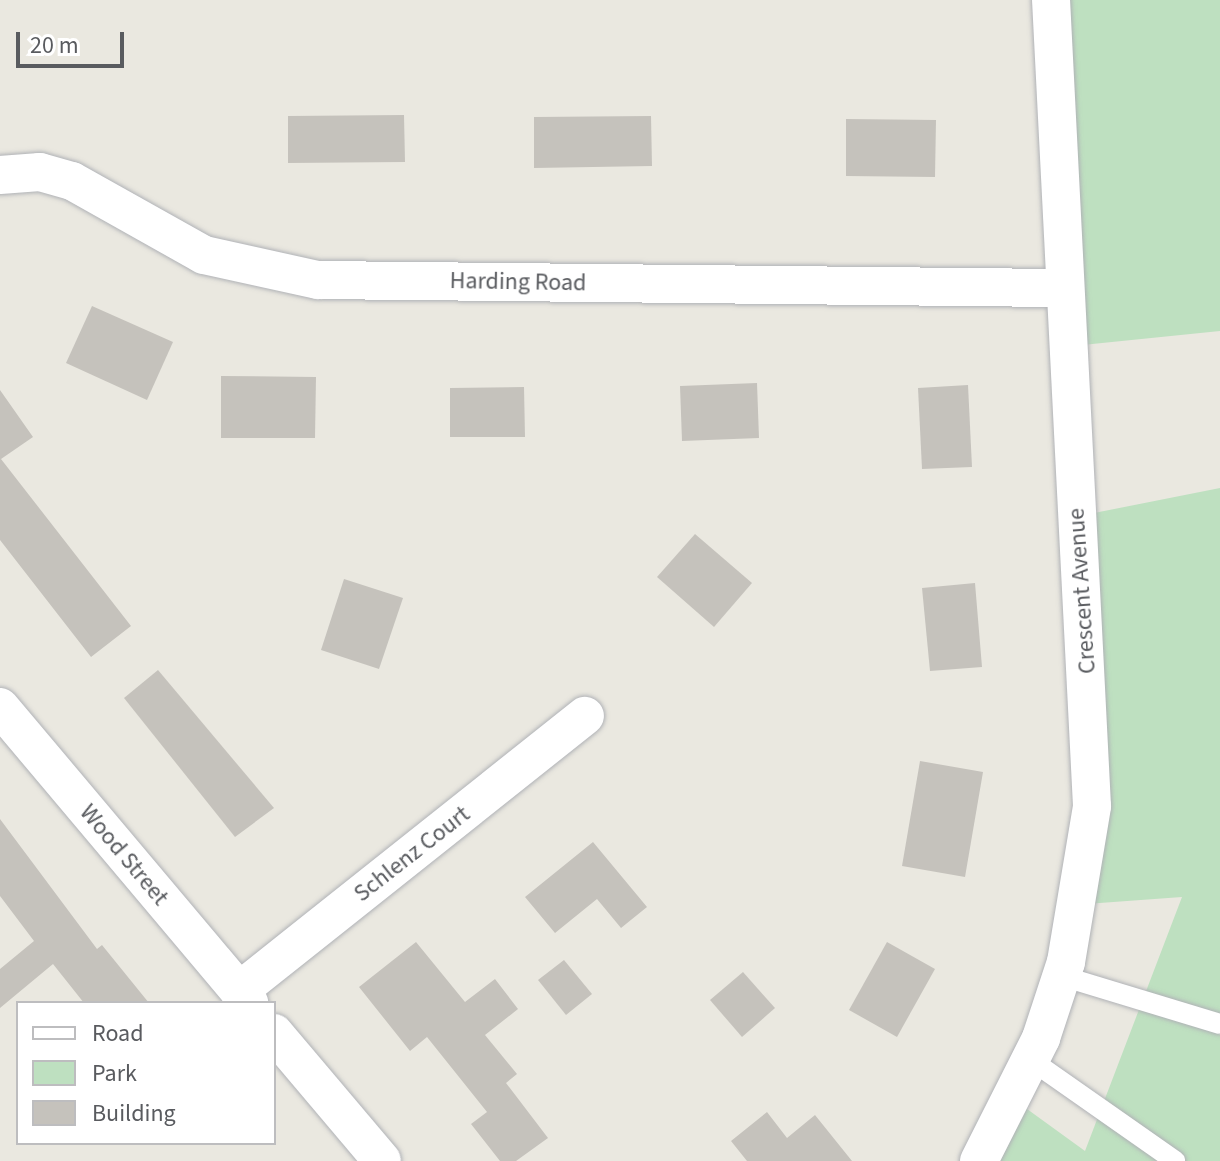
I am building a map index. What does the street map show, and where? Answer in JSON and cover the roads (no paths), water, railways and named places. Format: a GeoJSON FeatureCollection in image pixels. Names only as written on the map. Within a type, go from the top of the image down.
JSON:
{"type":"FeatureCollection","features":[{"type":"Feature","properties":{"kind":"street","name":"Crescent Avenue"},"geometry":{"type":"LineString","coordinates":[[979,1161],[1031,1060],[1062,976],[1084,885],[1094,761],[1061,288],[1051,0]]}},
{"type":"Feature","properties":{"kind":"street","name":"Harding Road"},"geometry":{"type":"LineString","coordinates":[[0,175],[40,172],[72,181],[204,255],[318,280],[1061,288]]}},
{"type":"Feature","properties":{"kind":"street","name":"Wood Street"},"geometry":{"type":"LineString","coordinates":[[0,707],[244,997]]}},
{"type":"Feature","properties":{"kind":"street","name":"Schlenz Court"},"geometry":{"type":"LineString","coordinates":[[244,997],[585,716]]}},
{"type":"Feature","properties":{"kind":"street"},"geometry":{"type":"LineString","coordinates":[[276,1035],[382,1161]]}},
{"type":"Feature","properties":{"kind":"lane"},"geometry":{"type":"LineString","coordinates":[[1062,976],[1220,1024]]}},
{"type":"Feature","properties":{"kind":"lane"},"geometry":{"type":"LineString","coordinates":[[1031,1060],[1175,1161]]}}]}
